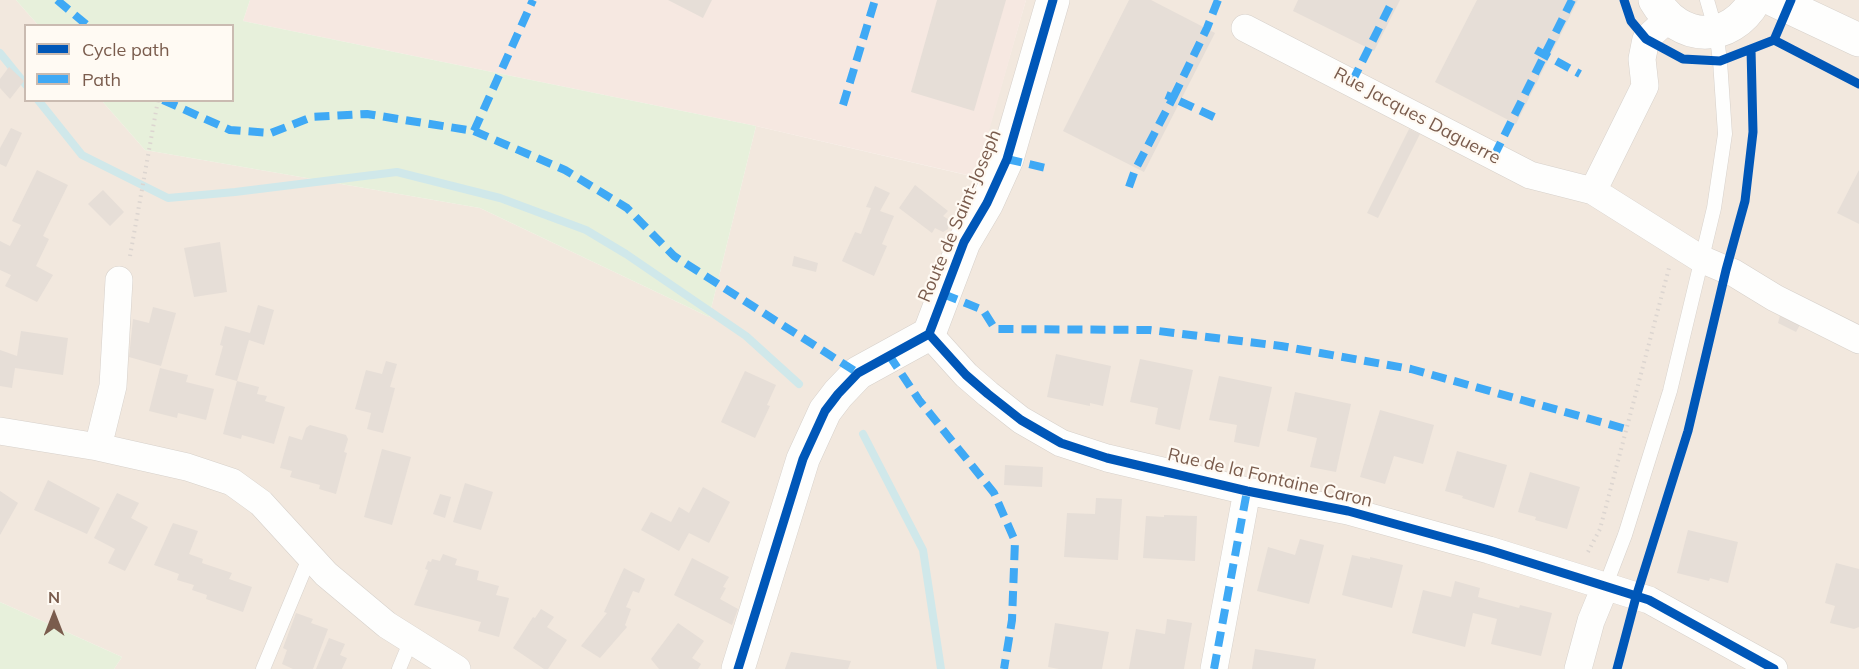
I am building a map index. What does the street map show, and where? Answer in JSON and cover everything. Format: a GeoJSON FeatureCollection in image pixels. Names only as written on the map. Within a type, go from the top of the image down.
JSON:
{"type":"FeatureCollection","features":[{"type":"Feature","properties":{"kind":"street","name":"Route de Saint-Joseph"},"geometry":{"type":"LineString","coordinates":[[929,334],[964,242],[987,203],[1007,159],[1053,0]]}},
{"type":"Feature","properties":{"kind":"street"},"geometry":{"type":"LineString","coordinates":[[1593,191],[1645,86],[1642,59],[1646,39],[1661,10],[1686,29],[1706,33],[1739,21],[1755,0]]}},
{"type":"Feature","properties":{"kind":"street"},"geometry":{"type":"LineString","coordinates":[[1774,0],[1859,40]]}},
{"type":"Feature","properties":{"kind":"street","name":"Rue Jacques Daguerre"},"geometry":{"type":"LineString","coordinates":[[1245,28],[1530,175],[1593,191],[1701,260],[1734,273],[1775,298],[1859,340]]}},
{"type":"Feature","properties":{"kind":"street"},"geometry":{"type":"LineString","coordinates":[[98,447],[113,386],[119,280]]}},
{"type":"Feature","properties":{"kind":"street","name":"Rue de la Fontaine Caron"},"geometry":{"type":"LineString","coordinates":[[929,334],[966,375],[988,394],[1021,420],[1061,443],[1107,458],[1247,491],[1348,511],[1489,550],[1649,600],[1774,669]]}},
{"type":"Feature","properties":{"kind":"street"},"geometry":{"type":"LineString","coordinates":[[738,669],[803,459],[825,411],[858,373],[929,334]]}},
{"type":"Feature","properties":{"kind":"street"},"geometry":{"type":"LineString","coordinates":[[0,432],[98,447],[187,467],[232,482],[261,503],[326,574],[378,618],[457,669]]}},
{"type":"Feature","properties":{"kind":"street"},"geometry":{"type":"LineString","coordinates":[[1214,669],[1247,491]]}},
{"type":"Feature","properties":{"kind":"street"},"geometry":{"type":"LineString","coordinates":[[1578,669],[1591,621],[1605,587]]}},
{"type":"Feature","properties":{"kind":"lane"},"geometry":{"type":"LineString","coordinates":[[1605,587],[1625,535],[1670,391],[1714,208],[1725,134],[1716,31],[1707,0]]}},
{"type":"Feature","properties":{"kind":"lane"},"geometry":{"type":"LineString","coordinates":[[263,669],[310,556]]}},
{"type":"Feature","properties":{"kind":"lane"},"geometry":{"type":"LineString","coordinates":[[399,669],[411,640]]}},
{"type":"Feature","properties":{"kind":"path"},"geometry":{"type":"LineString","coordinates":[[119,280],[129,280],[130,250],[158,102]]}},
{"type":"Feature","properties":{"kind":"path"},"geometry":{"type":"LineString","coordinates":[[1576,577],[1600,529],[1675,244]]}},
{"type":"Feature","properties":{"kind":"shaded area"},"geometry":{"type":"Polygon","coordinates":[[[0,0],[16,0],[37,24],[24,24],[24,102],[103,102],[145,150],[480,208],[709,317],[756,126],[975,177],[1026,0],[1859,0],[1859,669],[114,669],[122,657],[0,602],[0,0]]]}},
{"type":"Feature","properties":{"kind":"shaded area"},"geometry":{"type":"Polygon","coordinates":[[[250,0],[1026,0],[976,177],[756,126],[243,21],[250,0]]]}},
{"type":"Feature","properties":{"kind":"green space"},"geometry":{"type":"Polygon","coordinates":[[[16,0],[250,0],[243,21],[756,126],[709,317],[480,208],[145,150],[103,102],[234,102],[234,24],[37,24],[16,0]]]}},
{"type":"Feature","properties":{"kind":"green space"},"geometry":{"type":"Polygon","coordinates":[[[0,602],[122,657],[114,669],[0,669],[0,602]]]}},
{"type":"Feature","properties":{"kind":"building"},"geometry":{"type":"Polygon","coordinates":[[[668,0],[712,0],[703,18],[668,0]]]}},
{"type":"Feature","properties":{"kind":"building"},"geometry":{"type":"Polygon","coordinates":[[[937,0],[1006,0],[974,111],[911,92],[937,0]]]}},
{"type":"Feature","properties":{"kind":"building"},"geometry":{"type":"Polygon","coordinates":[[[1129,0],[1151,0],[1215,33],[1144,172],[1063,131],[1129,0]]]}},
{"type":"Feature","properties":{"kind":"building"},"geometry":{"type":"Polygon","coordinates":[[[1298,0],[1400,0],[1374,51],[1293,11],[1298,0]]]}},
{"type":"Feature","properties":{"kind":"building"},"geometry":{"type":"Polygon","coordinates":[[[1477,0],[1578,0],[1516,124],[1435,82],[1477,0]]]}},
{"type":"Feature","properties":{"kind":"building"},"geometry":{"type":"Polygon","coordinates":[[[9,67],[24,81],[10,99],[0,88],[0,79],[9,67]]]}},
{"type":"Feature","properties":{"kind":"building"},"geometry":{"type":"Polygon","coordinates":[[[11,128],[22,133],[6,167],[0,164],[0,148],[11,128]]]}},
{"type":"Feature","properties":{"kind":"building"},"geometry":{"type":"Polygon","coordinates":[[[1409,129],[1420,134],[1378,218],[1367,213],[1409,129]]]}},
{"type":"Feature","properties":{"kind":"building"},"geometry":{"type":"Polygon","coordinates":[[[37,170],[68,185],[43,236],[49,239],[36,266],[53,275],[37,302],[5,286],[11,275],[0,270],[0,241],[10,246],[21,225],[12,221],[37,170]]]}},
{"type":"Feature","properties":{"kind":"building"},"geometry":{"type":"Polygon","coordinates":[[[1859,170],[1859,224],[1837,213],[1859,170]]]}},
{"type":"Feature","properties":{"kind":"building"},"geometry":{"type":"Polygon","coordinates":[[[915,185],[948,211],[943,216],[949,220],[948,229],[943,232],[935,228],[932,233],[899,208],[915,185]]]}},
{"type":"Feature","properties":{"kind":"building"},"geometry":{"type":"Polygon","coordinates":[[[875,186],[890,193],[880,211],[894,216],[882,244],[887,246],[874,276],[842,261],[855,232],[861,234],[871,208],[866,207],[875,186]]]}},
{"type":"Feature","properties":{"kind":"building"},"geometry":{"type":"Polygon","coordinates":[[[103,190],[124,212],[110,226],[88,204],[103,190]]]}},
{"type":"Feature","properties":{"kind":"building"},"geometry":{"type":"Polygon","coordinates":[[[220,242],[227,292],[194,297],[184,248],[220,242]]]}},
{"type":"Feature","properties":{"kind":"building"},"geometry":{"type":"Polygon","coordinates":[[[794,256],[818,263],[816,272],[792,266],[794,256]]]}},
{"type":"Feature","properties":{"kind":"building"},"geometry":{"type":"Polygon","coordinates":[[[258,305],[274,310],[264,345],[249,340],[237,381],[215,375],[223,346],[220,345],[225,326],[250,333],[258,305]]]}},
{"type":"Feature","properties":{"kind":"building"},"geometry":{"type":"Polygon","coordinates":[[[153,307],[176,313],[161,366],[129,357],[133,319],[149,323],[153,307]]]}},
{"type":"Feature","properties":{"kind":"building"},"geometry":{"type":"Polygon","coordinates":[[[1782,308],[1802,321],[1796,332],[1778,323],[1782,308]]]}},
{"type":"Feature","properties":{"kind":"building"},"geometry":{"type":"Polygon","coordinates":[[[21,331],[68,338],[63,375],[15,368],[12,388],[0,386],[0,350],[17,356],[21,331]]]}},
{"type":"Feature","properties":{"kind":"building"},"geometry":{"type":"Polygon","coordinates":[[[1056,354],[1111,366],[1103,406],[1090,403],[1090,406],[1047,397],[1056,354]]]}},
{"type":"Feature","properties":{"kind":"building"},"geometry":{"type":"Polygon","coordinates":[[[1140,359],[1193,370],[1180,430],[1155,424],[1158,408],[1130,402],[1140,359]]]}},
{"type":"Feature","properties":{"kind":"building"},"geometry":{"type":"Polygon","coordinates":[[[386,361],[397,364],[390,387],[395,388],[383,433],[367,429],[371,413],[355,409],[366,370],[382,374],[386,361]]]}},
{"type":"Feature","properties":{"kind":"building"},"geometry":{"type":"Polygon","coordinates":[[[160,368],[188,375],[186,382],[214,389],[206,420],[178,413],[177,418],[149,411],[160,368]]]}},
{"type":"Feature","properties":{"kind":"building"},"geometry":{"type":"Polygon","coordinates":[[[745,371],[776,385],[767,405],[770,406],[755,438],[721,422],[745,371]]]}},
{"type":"Feature","properties":{"kind":"building"},"geometry":{"type":"Polygon","coordinates":[[[1219,376],[1272,387],[1259,447],[1234,442],[1237,425],[1209,420],[1219,376]]]}},
{"type":"Feature","properties":{"kind":"building"},"geometry":{"type":"Polygon","coordinates":[[[237,381],[259,387],[257,394],[267,396],[265,401],[285,407],[274,444],[242,435],[241,439],[223,434],[237,381]]]}},
{"type":"Feature","properties":{"kind":"building"},"geometry":{"type":"Polygon","coordinates":[[[1295,392],[1351,404],[1336,472],[1310,467],[1317,438],[1287,431],[1295,392]]]}},
{"type":"Feature","properties":{"kind":"building"},"geometry":{"type":"Polygon","coordinates":[[[1380,410],[1434,425],[1423,464],[1394,456],[1385,484],[1360,477],[1380,410]]]}},
{"type":"Feature","properties":{"kind":"building"},"geometry":{"type":"Polygon","coordinates":[[[310,425],[346,435],[348,439],[344,452],[347,453],[336,494],[319,489],[320,485],[290,477],[292,471],[280,468],[289,436],[302,440],[306,428],[310,425]]]}},
{"type":"Feature","properties":{"kind":"building"},"geometry":{"type":"Polygon","coordinates":[[[382,449],[411,457],[392,525],[364,517],[382,449]]]}},
{"type":"Feature","properties":{"kind":"building"},"geometry":{"type":"Polygon","coordinates":[[[1457,451],[1507,465],[1494,508],[1445,491],[1457,451]]]}},
{"type":"Feature","properties":{"kind":"building"},"geometry":{"type":"Polygon","coordinates":[[[1005,465],[1043,467],[1042,487],[1004,485],[1005,465]]]}},
{"type":"Feature","properties":{"kind":"building"},"geometry":{"type":"Polygon","coordinates":[[[1530,472],[1580,487],[1567,529],[1535,520],[1536,517],[1518,512],[1530,472]]]}},
{"type":"Feature","properties":{"kind":"building"},"geometry":{"type":"Polygon","coordinates":[[[48,480],[100,508],[87,534],[34,510],[48,480]]]}},
{"type":"Feature","properties":{"kind":"building"},"geometry":{"type":"Polygon","coordinates":[[[465,483],[493,492],[481,530],[453,522],[465,483]]]}},
{"type":"Feature","properties":{"kind":"building"},"geometry":{"type":"Polygon","coordinates":[[[703,487],[730,502],[709,543],[689,533],[679,551],[641,530],[651,512],[671,522],[679,507],[689,513],[703,487]]]}},
{"type":"Feature","properties":{"kind":"building"},"geometry":{"type":"Polygon","coordinates":[[[0,491],[18,503],[0,535],[0,491]]]}},
{"type":"Feature","properties":{"kind":"building"},"geometry":{"type":"Polygon","coordinates":[[[117,493],[139,503],[131,518],[148,527],[125,571],[108,563],[115,549],[94,538],[117,493]]]}},
{"type":"Feature","properties":{"kind":"building"},"geometry":{"type":"Polygon","coordinates":[[[440,494],[451,497],[445,518],[433,514],[440,494]]]}},
{"type":"Feature","properties":{"kind":"building"},"geometry":{"type":"Polygon","coordinates":[[[1096,498],[1122,499],[1118,560],[1064,557],[1067,513],[1095,514],[1096,498]]]}},
{"type":"Feature","properties":{"kind":"building"},"geometry":{"type":"Polygon","coordinates":[[[1164,515],[1197,516],[1195,561],[1143,558],[1146,516],[1164,517],[1164,515]]]}},
{"type":"Feature","properties":{"kind":"building"},"geometry":{"type":"Polygon","coordinates":[[[173,523],[198,531],[189,554],[203,559],[202,563],[232,573],[229,579],[252,587],[243,612],[206,599],[207,595],[192,590],[194,585],[177,580],[179,574],[154,565],[173,523]]]}},
{"type":"Feature","properties":{"kind":"building"},"geometry":{"type":"Polygon","coordinates":[[[1688,530],[1738,542],[1728,583],[1677,573],[1688,530]]]}},
{"type":"Feature","properties":{"kind":"building"},"geometry":{"type":"Polygon","coordinates":[[[1300,539],[1324,545],[1309,604],[1257,591],[1268,547],[1295,555],[1300,539]]]}},
{"type":"Feature","properties":{"kind":"building"},"geometry":{"type":"Polygon","coordinates":[[[443,554],[457,559],[455,565],[479,571],[477,580],[499,586],[496,595],[509,598],[499,637],[478,631],[481,622],[414,605],[428,570],[425,569],[428,561],[431,562],[432,559],[440,561],[443,554]]]}},
{"type":"Feature","properties":{"kind":"building"},"geometry":{"type":"Polygon","coordinates":[[[1352,555],[1403,565],[1392,608],[1342,595],[1352,555]]]}},
{"type":"Feature","properties":{"kind":"building"},"geometry":{"type":"Polygon","coordinates":[[[692,558],[729,577],[720,599],[738,609],[732,625],[674,595],[692,558]]]}},
{"type":"Feature","properties":{"kind":"building"},"geometry":{"type":"Polygon","coordinates":[[[1836,563],[1859,569],[1859,627],[1854,629],[1830,623],[1835,606],[1825,603],[1836,563]]]}},
{"type":"Feature","properties":{"kind":"building"},"geometry":{"type":"Polygon","coordinates":[[[624,568],[645,579],[639,593],[633,591],[626,607],[631,609],[625,625],[627,627],[600,658],[581,646],[607,613],[604,612],[624,568]]]}},
{"type":"Feature","properties":{"kind":"building"},"geometry":{"type":"Polygon","coordinates":[[[1455,581],[1480,588],[1478,597],[1519,608],[1520,605],[1552,613],[1541,656],[1491,644],[1497,619],[1473,613],[1465,647],[1412,633],[1423,590],[1451,597],[1455,581]]]}},
{"type":"Feature","properties":{"kind":"building"},"geometry":{"type":"Polygon","coordinates":[[[541,609],[554,617],[547,627],[567,640],[548,669],[544,669],[513,648],[533,617],[535,618],[541,609]]]}},
{"type":"Feature","properties":{"kind":"building"},"geometry":{"type":"Polygon","coordinates":[[[296,613],[313,619],[311,623],[328,629],[313,669],[293,669],[282,664],[287,650],[283,648],[296,613]]]}},
{"type":"Feature","properties":{"kind":"building"},"geometry":{"type":"Polygon","coordinates":[[[1167,619],[1192,623],[1184,669],[1129,669],[1136,629],[1165,634],[1167,619]]]}},
{"type":"Feature","properties":{"kind":"building"},"geometry":{"type":"Polygon","coordinates":[[[678,623],[704,641],[692,658],[701,664],[698,669],[659,669],[651,659],[678,623]]]}},
{"type":"Feature","properties":{"kind":"building"},"geometry":{"type":"Polygon","coordinates":[[[1055,623],[1109,632],[1102,669],[1048,667],[1055,623]]]}},
{"type":"Feature","properties":{"kind":"building"},"geometry":{"type":"Polygon","coordinates":[[[329,638],[345,644],[340,655],[347,658],[342,669],[316,669],[329,638]]]}},
{"type":"Feature","properties":{"kind":"building"},"geometry":{"type":"Polygon","coordinates":[[[1255,649],[1316,659],[1314,669],[1252,669],[1255,649]]]}},
{"type":"Feature","properties":{"kind":"building"},"geometry":{"type":"Polygon","coordinates":[[[791,652],[851,661],[848,669],[785,669],[791,652]]]}},
{"type":"Feature","properties":{"kind":"waterway"},"geometry":{"type":"LineString","coordinates":[[0,53],[24,83]]}},
{"type":"Feature","properties":{"kind":"waterway"},"geometry":{"type":"LineString","coordinates":[[40,102],[82,155],[168,198],[397,172],[500,198],[586,230],[626,254],[746,336],[799,384]]}},
{"type":"Feature","properties":{"kind":"waterway"},"geometry":{"type":"LineString","coordinates":[[863,434],[923,550],[941,669]]}},
{"type":"Feature","properties":{"kind":"marked path"},"geometry":{"type":"LineString","coordinates":[[57,0],[86,24]]}},
{"type":"Feature","properties":{"kind":"marked path"},"geometry":{"type":"LineString","coordinates":[[474,131],[533,0]]}},
{"type":"Feature","properties":{"kind":"marked path"},"geometry":{"type":"LineString","coordinates":[[843,105],[875,0]]}},
{"type":"Feature","properties":{"kind":"marked path"},"geometry":{"type":"LineString","coordinates":[[1214,117],[1173,98],[1218,0]]}},
{"type":"Feature","properties":{"kind":"marked path"},"geometry":{"type":"LineString","coordinates":[[1352,82],[1393,0]]}},
{"type":"Feature","properties":{"kind":"marked path"},"geometry":{"type":"LineString","coordinates":[[1494,156],[1572,0]]}},
{"type":"Feature","properties":{"kind":"marked path"},"geometry":{"type":"LineString","coordinates":[[1536,50],[1580,74]]}},
{"type":"Feature","properties":{"kind":"marked path"},"geometry":{"type":"LineString","coordinates":[[1129,187],[1135,170],[1173,98],[1166,95]]}},
{"type":"Feature","properties":{"kind":"marked path"},"geometry":{"type":"LineString","coordinates":[[167,102],[230,130],[271,133],[312,117],[367,114],[474,131],[565,170],[627,208],[674,256],[858,373]]}},
{"type":"Feature","properties":{"kind":"marked path"},"geometry":{"type":"LineString","coordinates":[[1007,159],[1050,169]]}},
{"type":"Feature","properties":{"kind":"marked path"},"geometry":{"type":"LineString","coordinates":[[943,294],[983,310],[995,329],[1150,330],[1281,346],[1411,369],[1626,429]]}},
{"type":"Feature","properties":{"kind":"marked path"},"geometry":{"type":"LineString","coordinates":[[889,355],[919,400],[994,493],[1015,541],[1012,620],[1004,669]]}},
{"type":"Feature","properties":{"kind":"marked path"},"geometry":{"type":"LineString","coordinates":[[1214,669],[1247,491]]}},
{"type":"Feature","properties":{"kind":"cycle path"},"geometry":{"type":"LineString","coordinates":[[738,669],[803,459],[825,411],[858,373],[929,334],[964,242],[987,203],[1007,159],[1053,0]]}},
{"type":"Feature","properties":{"kind":"cycle path"},"geometry":{"type":"LineString","coordinates":[[1624,0],[1631,21],[1646,39],[1683,59],[1720,61],[1774,40],[1791,0]]}},
{"type":"Feature","properties":{"kind":"cycle path"},"geometry":{"type":"LineString","coordinates":[[1774,40],[1859,84]]}},
{"type":"Feature","properties":{"kind":"cycle path"},"geometry":{"type":"LineString","coordinates":[[1617,669],[1636,597],[1688,431],[1726,270],[1745,201],[1753,132],[1751,49]]}},
{"type":"Feature","properties":{"kind":"cycle path"},"geometry":{"type":"LineString","coordinates":[[929,334],[966,375],[988,394],[1021,420],[1061,443],[1107,458],[1247,491],[1348,511],[1489,550],[1649,600],[1774,669]]}}]}
